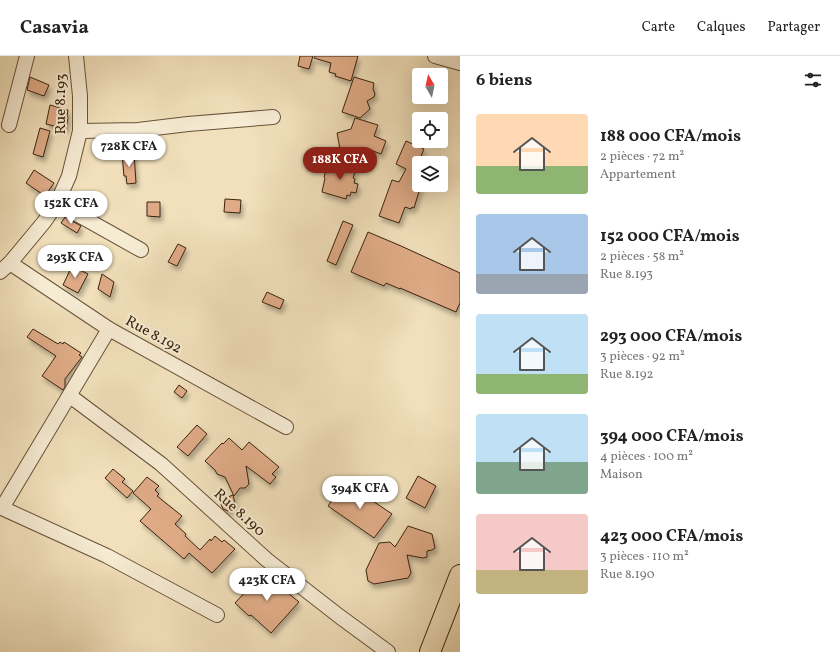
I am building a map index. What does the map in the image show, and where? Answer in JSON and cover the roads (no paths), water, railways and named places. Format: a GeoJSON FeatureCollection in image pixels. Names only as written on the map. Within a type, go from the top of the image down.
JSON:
{"type":"FeatureCollection","features":[{"type":"Feature","properties":{"kind":"highway"},"geometry":{"type":"LineString","coordinates":[[430,652],[460,575]]}},
{"type":"Feature","properties":{"kind":"street"},"geometry":{"type":"LineString","coordinates":[[10,125],[27,56]]}},
{"type":"Feature","properties":{"kind":"street","name":"Rue 8.193"},"geometry":{"type":"LineString","coordinates":[[5,267],[44,222],[57,203],[69,176],[80,131],[80,96],[76,56]]}},
{"type":"Feature","properties":{"kind":"street"},"geometry":{"type":"LineString","coordinates":[[435,56],[460,63]]}},
{"type":"Feature","properties":{"kind":"street"},"geometry":{"type":"LineString","coordinates":[[80,131],[138,130],[273,117]]}},
{"type":"Feature","properties":{"kind":"street"},"geometry":{"type":"LineString","coordinates":[[57,203],[141,250]]}},
{"type":"Feature","properties":{"kind":"street","name":"Rue 8.192"},"geometry":{"type":"LineString","coordinates":[[5,267],[109,329],[286,427]]}},
{"type":"Feature","properties":{"kind":"street"},"geometry":{"type":"LineString","coordinates":[[109,329],[2,508],[107,556],[217,616]]}},
{"type":"Feature","properties":{"kind":"street","name":"Rue 8.190"},"geometry":{"type":"LineString","coordinates":[[70,396],[161,464],[267,560],[338,616],[388,652]]}}]}
